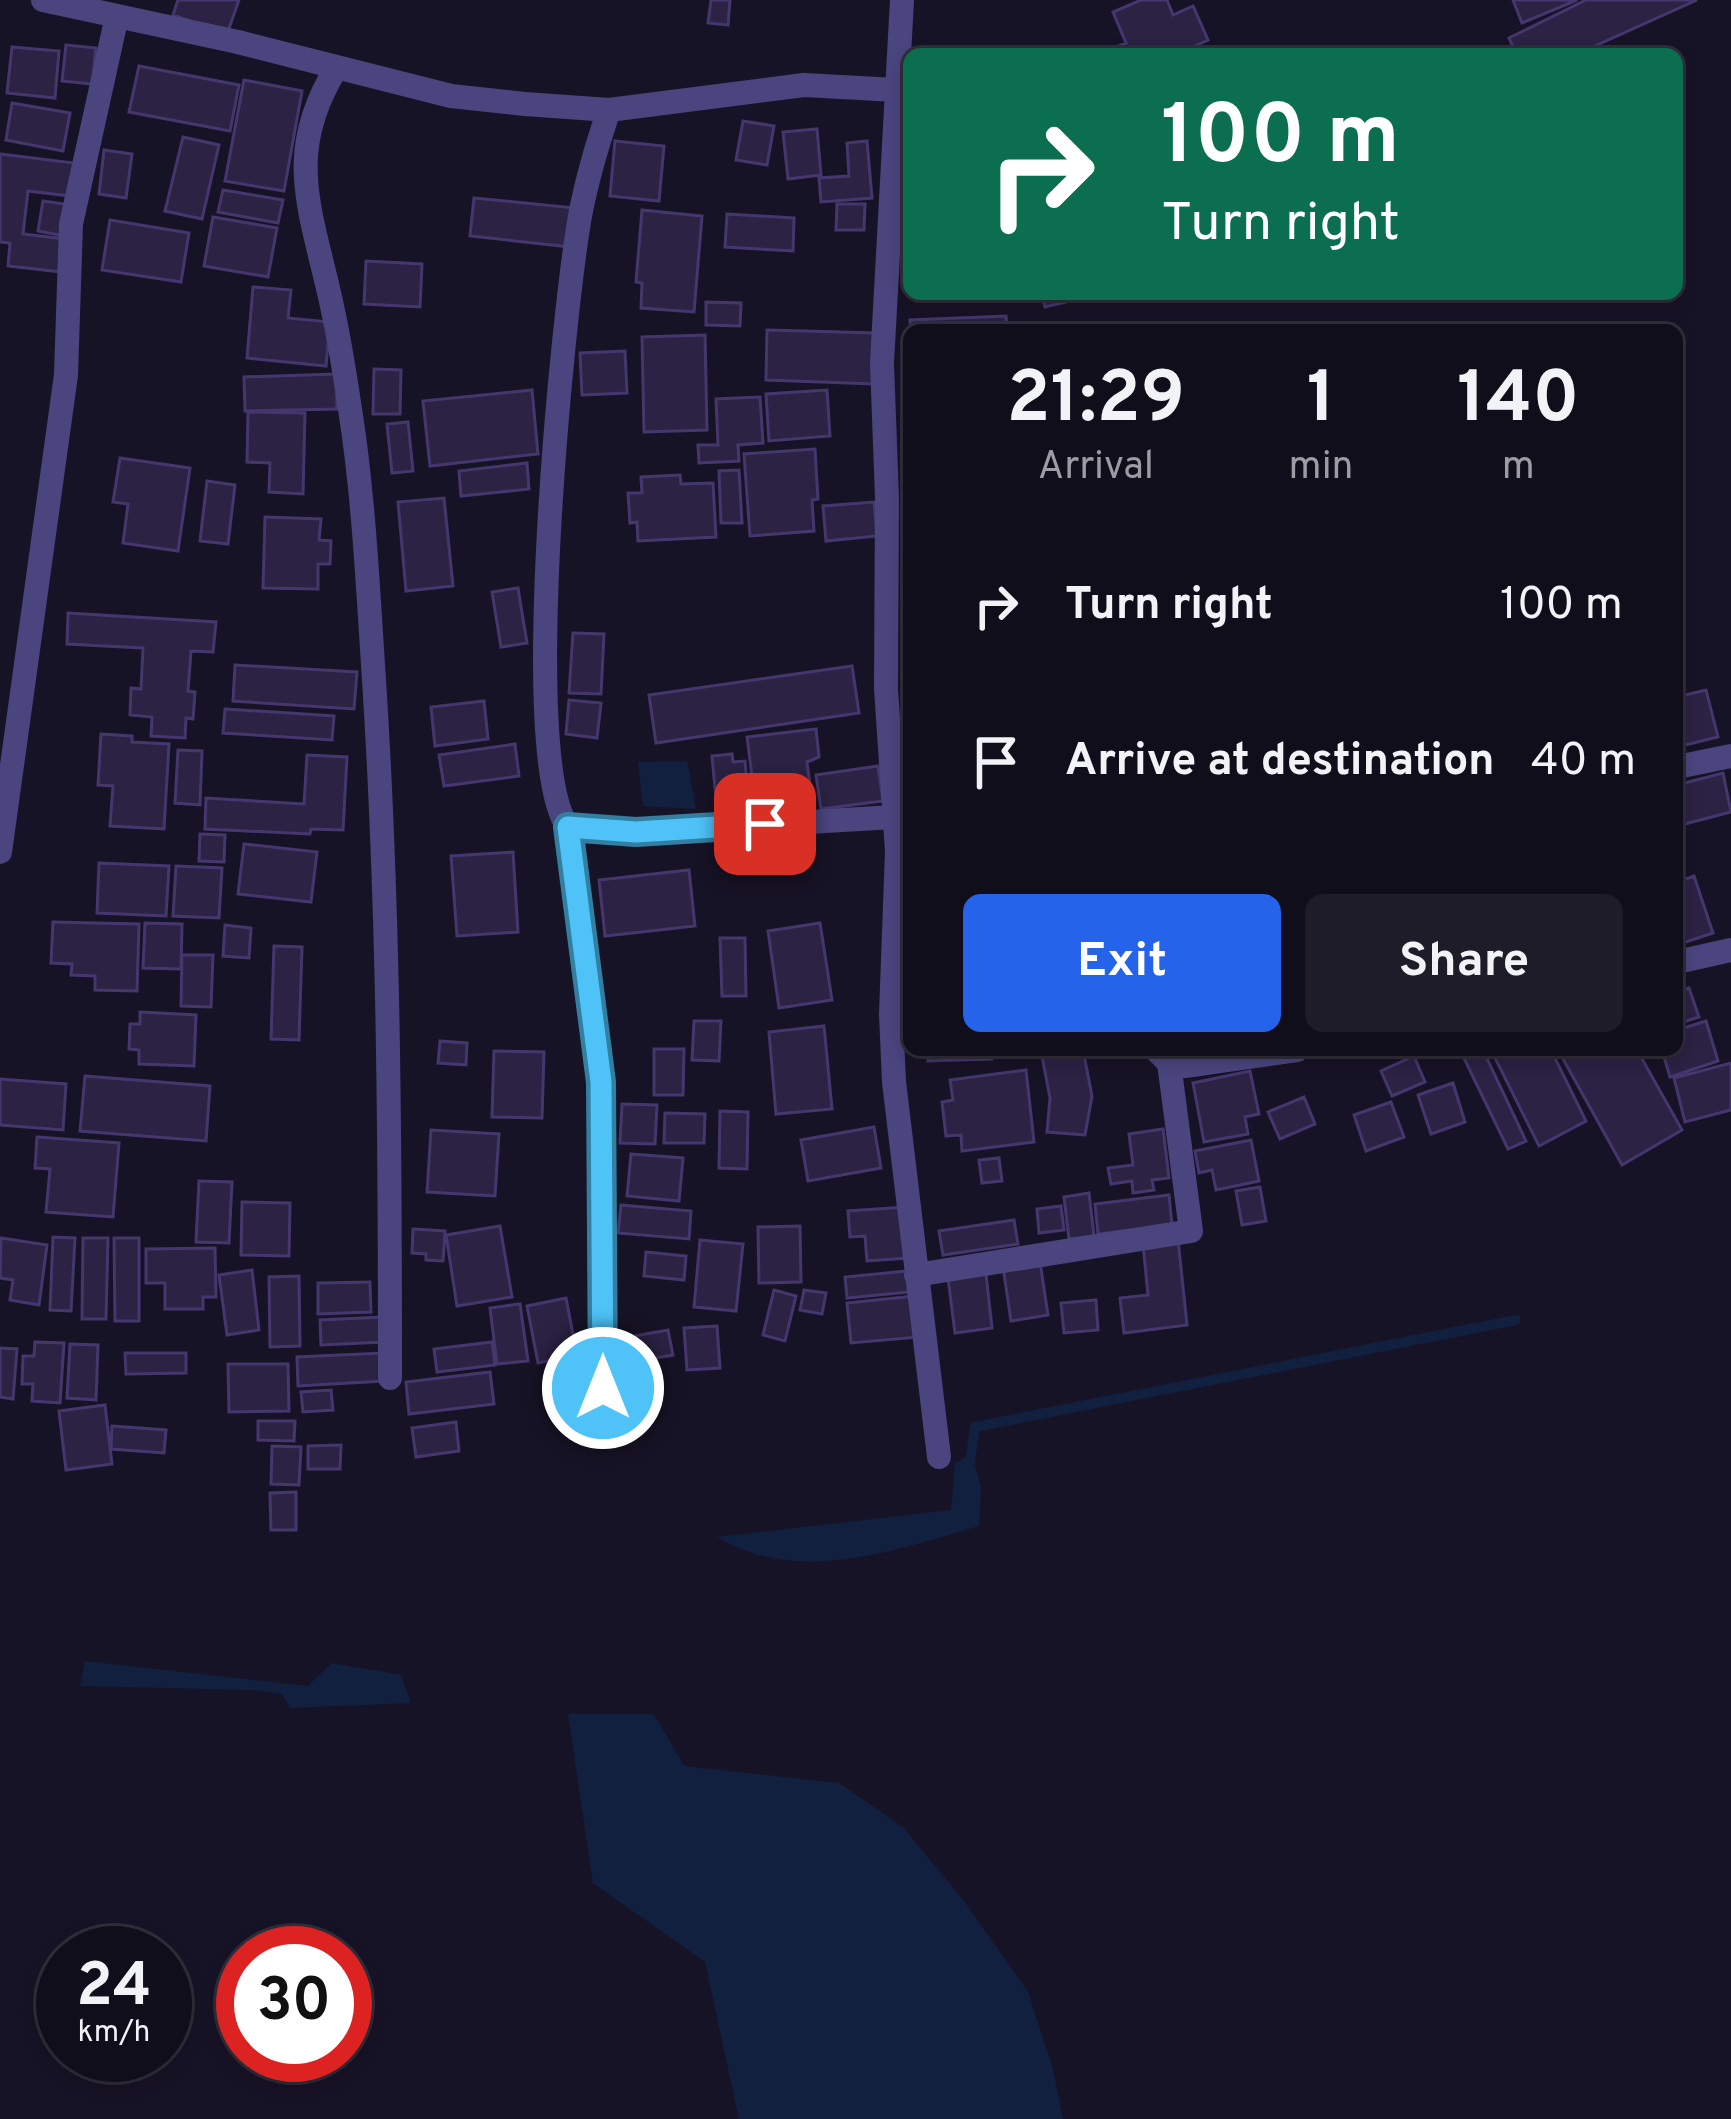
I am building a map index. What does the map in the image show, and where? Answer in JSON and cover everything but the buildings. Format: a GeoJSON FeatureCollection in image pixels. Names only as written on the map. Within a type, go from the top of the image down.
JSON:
{"type":"FeatureCollection","features":[{"type":"Feature","properties":{"kind":"street"},"geometry":{"type":"LineString","coordinates":[[44,0],[451,96],[609,110],[804,85],[896,90]]}},
{"type":"Feature","properties":{"kind":"street"},"geometry":{"type":"LineString","coordinates":[[902,0],[882,345],[898,496],[886,689],[894,817],[893,1059],[939,1457]]}},
{"type":"Feature","properties":{"kind":"street"},"geometry":{"type":"LineString","coordinates":[[0,852],[66,376],[71,224],[117,16]]}},
{"type":"Feature","properties":{"kind":"street"},"geometry":{"type":"LineString","coordinates":[[337,67],[320,94],[312,120],[305,196],[329,290],[351,414],[367,578],[387,895],[390,1378]]}},
{"type":"Feature","properties":{"kind":"street"},"geometry":{"type":"LineString","coordinates":[[603,1388],[601,1082],[568,827],[558,814],[548,754],[552,484],[579,222],[589,168],[609,110]]}},
{"type":"Feature","properties":{"kind":"street"},"geometry":{"type":"LineString","coordinates":[[1683,766],[1731,756]]}},
{"type":"Feature","properties":{"kind":"street"},"geometry":{"type":"LineString","coordinates":[[568,827],[636,832],[894,817]]}},
{"type":"Feature","properties":{"kind":"street"},"geometry":{"type":"LineString","coordinates":[[1683,961],[1731,950]]}},
{"type":"Feature","properties":{"kind":"street"},"geometry":{"type":"LineString","coordinates":[[916,1275],[1191,1231],[1162,1056]]}},
{"type":"Feature","properties":{"kind":"street"},"geometry":{"type":"LineString","coordinates":[[1162,1056],[1185,1066],[1256,1056]]}},
{"type":"Feature","properties":{"kind":"water"},"geometry":{"type":"Polygon","coordinates":[[[687,761],[696,809],[643,806],[638,762],[687,761]]]}},
{"type":"Feature","properties":{"kind":"water"},"geometry":{"type":"Polygon","coordinates":[[[972,1454],[981,1487],[979,1526],[881,1553],[813,1561],[748,1552],[717,1537],[951,1510],[955,1463],[972,1454]]]}},
{"type":"Feature","properties":{"kind":"water"},"geometry":{"type":"Polygon","coordinates":[[[85,1661],[308,1686],[332,1663],[401,1675],[411,1703],[290,1708],[282,1694],[254,1690],[80,1686],[85,1661]]]}},
{"type":"Feature","properties":{"kind":"water"},"geometry":{"type":"Polygon","coordinates":[[[568,1714],[654,1714],[684,1766],[839,1783],[903,1827],[964,1901],[1028,1992],[1053,2069],[1063,2119],[739,2119],[705,1962],[593,1883],[568,1714]]]}},
{"type":"Feature","properties":{"kind":"waterway"},"geometry":{"type":"LineString","coordinates":[[969,1467],[975,1427],[1516,1320]]}},
{"type":"Feature","properties":{"kind":"route"},"geometry":{"type":"LineString","coordinates":[[603,1388],[601,1082],[568,827],[636,832],[765,824]]}}]}
